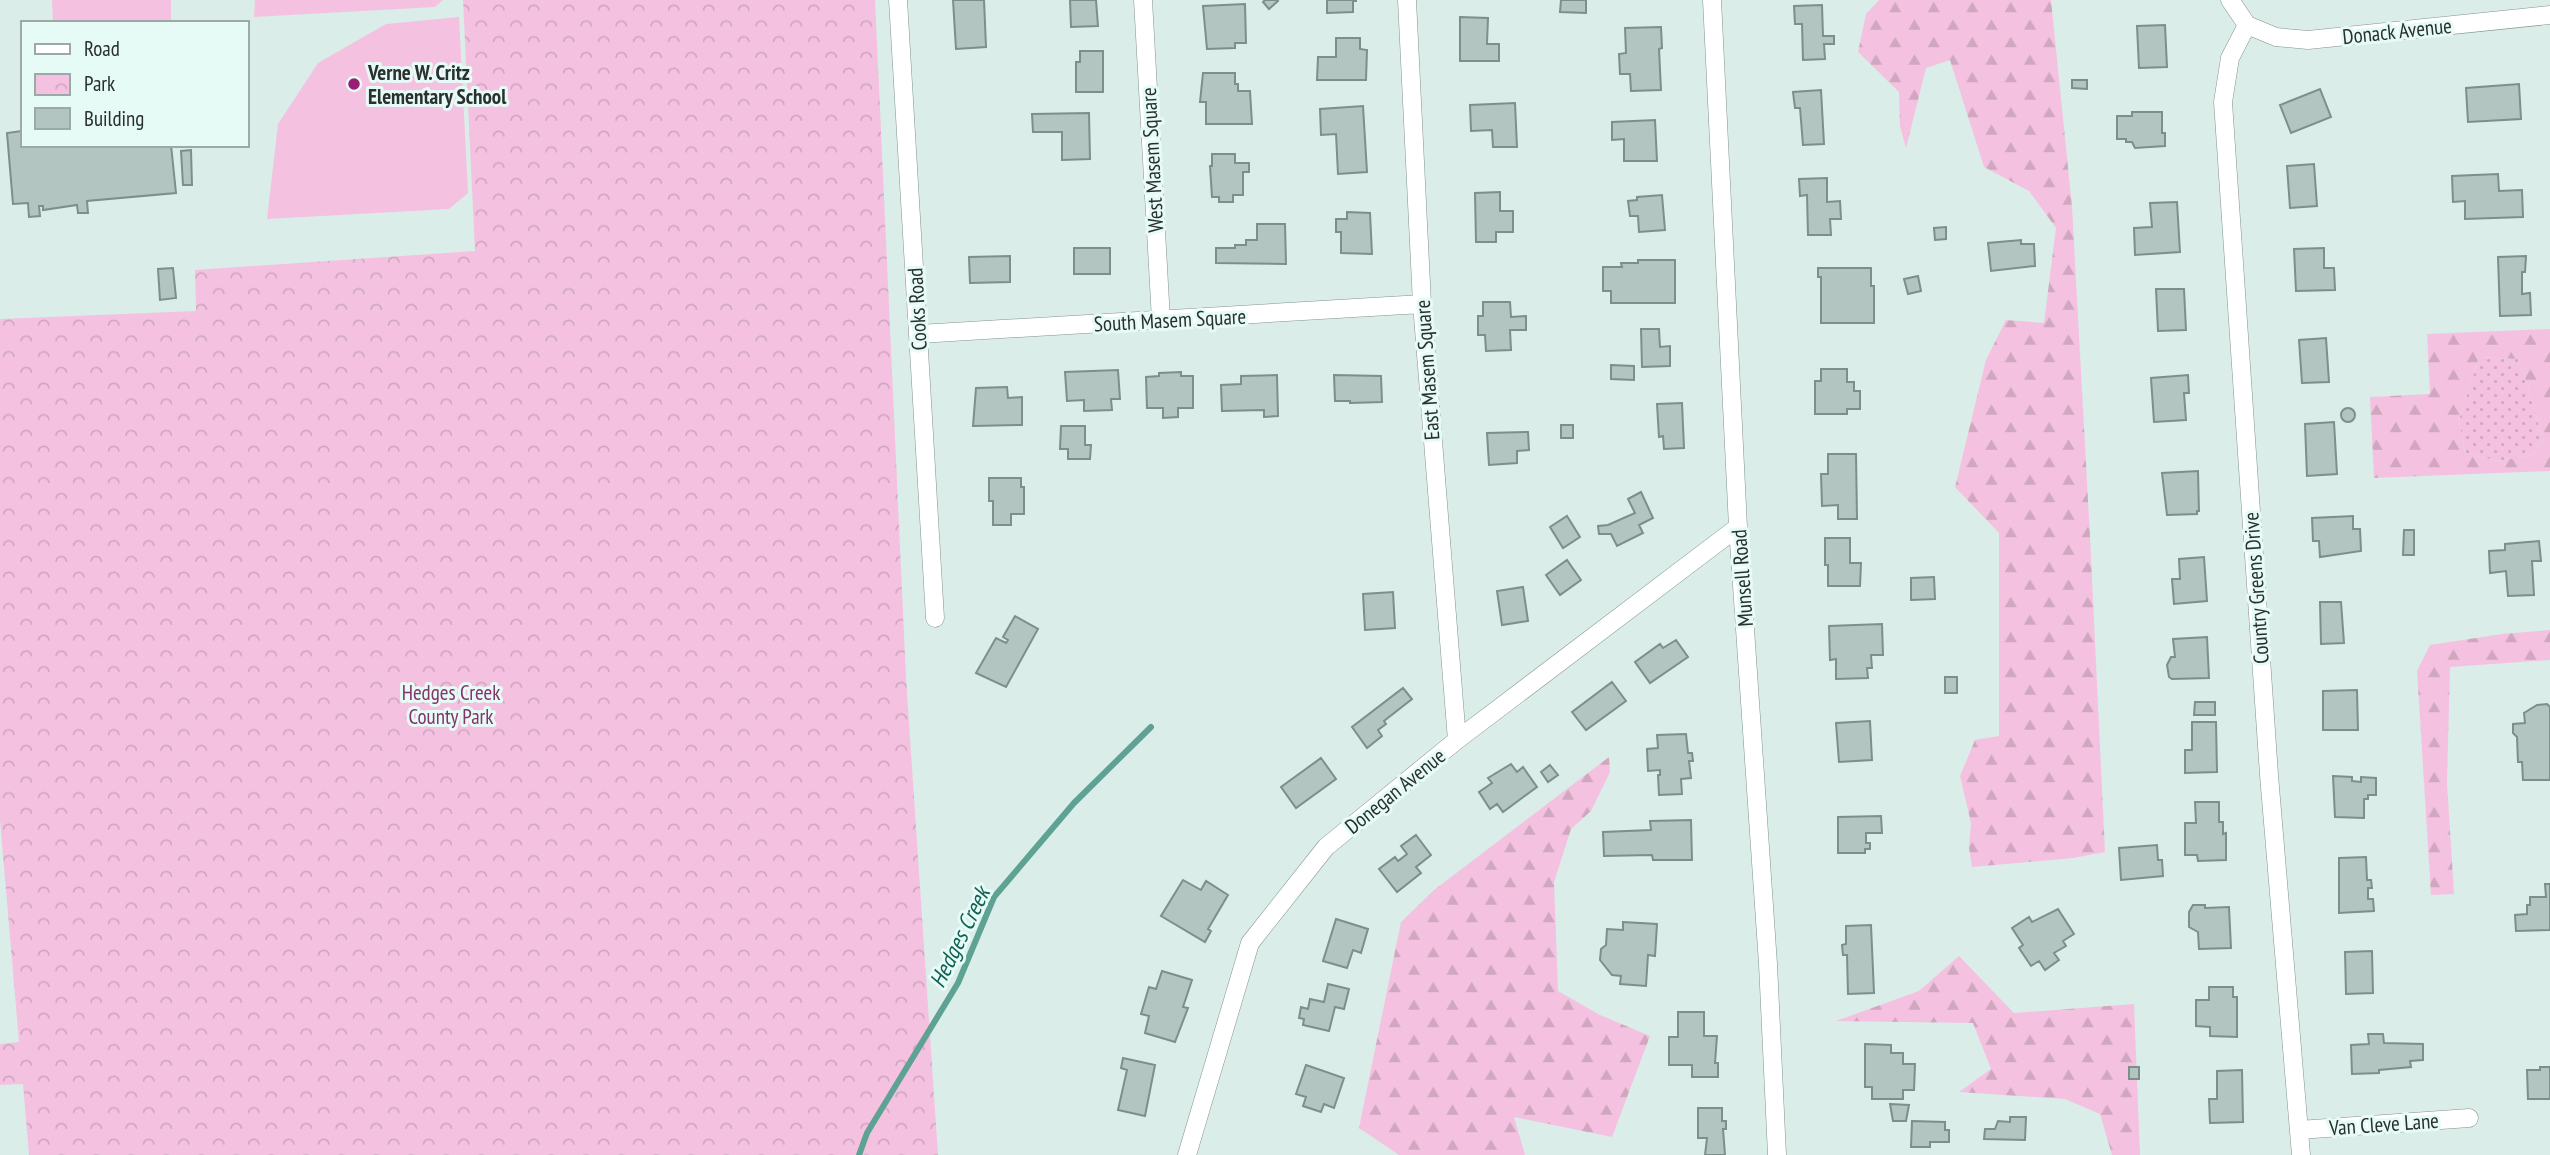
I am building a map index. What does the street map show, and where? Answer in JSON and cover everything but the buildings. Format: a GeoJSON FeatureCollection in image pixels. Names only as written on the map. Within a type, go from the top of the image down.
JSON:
{"type":"FeatureCollection","features":[{"type":"Feature","properties":{"kind":"street","name":"Cooks Road"},"geometry":{"type":"LineString","coordinates":[[898,0],[935,618]]}},
{"type":"Feature","properties":{"kind":"street","name":"West Masem Square"},"geometry":{"type":"LineString","coordinates":[[1143,0],[1161,320]]}},
{"type":"Feature","properties":{"kind":"street","name":"East Masem Square"},"geometry":{"type":"LineString","coordinates":[[1407,0],[1422,304],[1457,740]]}},
{"type":"Feature","properties":{"kind":"street","name":"Munsell Road"},"geometry":{"type":"LineString","coordinates":[[1712,0],[1738,527],[1768,964],[1777,1155]]}},
{"type":"Feature","properties":{"kind":"street"},"geometry":{"type":"LineString","coordinates":[[2230,0],[2247,25]]}},
{"type":"Feature","properties":{"kind":"street","name":"Donack Avenue"},"geometry":{"type":"LineString","coordinates":[[2247,25],[2276,37],[2308,40],[2550,15]]}},
{"type":"Feature","properties":{"kind":"street","name":"Country Greens Drive"},"geometry":{"type":"LineString","coordinates":[[2247,25],[2230,58],[2223,103],[2269,775],[2301,1155]]}},
{"type":"Feature","properties":{"kind":"street","name":"South Masem Square"},"geometry":{"type":"LineString","coordinates":[[919,334],[1422,304]]}},
{"type":"Feature","properties":{"kind":"street","name":"Donegan Avenue"},"geometry":{"type":"LineString","coordinates":[[1187,1155],[1250,943],[1326,847],[1457,740],[1738,527]]}},
{"type":"Feature","properties":{"kind":"street","name":"Van Cleve Lane"},"geometry":{"type":"LineString","coordinates":[[2299,1130],[2469,1118]]}},
{"type":"Feature","properties":{"kind":"green space"},"geometry":{"type":"Polygon","coordinates":[[[52,0],[171,0],[171,21],[53,21],[52,0]]]}},
{"type":"Feature","properties":{"kind":"green space"},"geometry":{"type":"Polygon","coordinates":[[[255,0],[443,0],[435,7],[254,17],[255,0]]]}},
{"type":"Feature","properties":{"kind":"green space","name":"Hedges Creek County Park"},"geometry":{"type":"Polygon","coordinates":[[[463,0],[875,0],[906,678],[938,1155],[29,1155],[23,1084],[0,1085],[0,1044],[19,1042],[0,820],[0,319],[196,311],[195,270],[475,251],[463,0]]]}},
{"type":"Feature","properties":{"kind":"green space"},"geometry":{"type":"Polygon","coordinates":[[[1879,0],[2051,0],[2072,207],[2105,852],[2073,858],[1972,867],[1969,848],[1971,823],[1960,776],[1975,740],[1999,736],[1999,533],[1955,487],[1986,360],[2006,320],[2044,323],[2056,228],[2029,191],[1984,167],[1950,60],[1926,68],[1906,148],[1900,126],[1899,92],[1858,52],[1866,14],[1879,0]]]}},
{"type":"Feature","properties":{"kind":"green space"},"geometry":{"type":"Polygon","coordinates":[[[459,17],[468,193],[449,209],[267,219],[278,124],[318,63],[386,24],[459,17]]]}},
{"type":"Feature","properties":{"kind":"green space"},"geometry":{"type":"Polygon","coordinates":[[[2550,329],[2550,471],[2374,478],[2370,397],[2430,394],[2427,334],[2550,329]],[[2479,357],[2459,420],[2465,453],[2498,461],[2533,455],[2543,440],[2518,359],[2479,357]]]}},
{"type":"Feature","properties":{"kind":"green space"},"geometry":{"type":"Polygon","coordinates":[[[2479,357],[2518,359],[2543,440],[2533,455],[2498,461],[2465,453],[2459,420],[2479,357]]]}},
{"type":"Feature","properties":{"kind":"green space"},"geometry":{"type":"Polygon","coordinates":[[[2550,630],[2550,660],[2450,667],[2447,783],[2454,894],[2431,895],[2417,671],[2430,645],[2550,630]]]}},
{"type":"Feature","properties":{"kind":"green space"},"geometry":{"type":"Polygon","coordinates":[[[1609,757],[1610,772],[1591,811],[1571,829],[1554,882],[1558,991],[1600,1015],[1650,1036],[1612,1137],[1514,1117],[1525,1155],[1399,1155],[1359,1128],[1401,922],[1434,890],[1609,757]]]}},
{"type":"Feature","properties":{"kind":"green space"},"geometry":{"type":"Polygon","coordinates":[[[1959,956],[2014,1013],[2134,1004],[2140,1155],[2112,1155],[2100,1114],[2065,1099],[1959,1092],[1991,1069],[1973,1023],[1836,1021],[1919,991],[1959,956]]]}},
{"type":"Feature","properties":{"kind":"waterway","name":"Hedges Creek"},"geometry":{"type":"LineString","coordinates":[[859,1155],[867,1133],[958,983],[994,897],[1074,803],[1151,727]]}},
{"type":"Feature","properties":{"kind":"place","name":"Verne W. Critz Elementary School"},"geometry":{"type":"Point","coordinates":[354,84]}}]}
